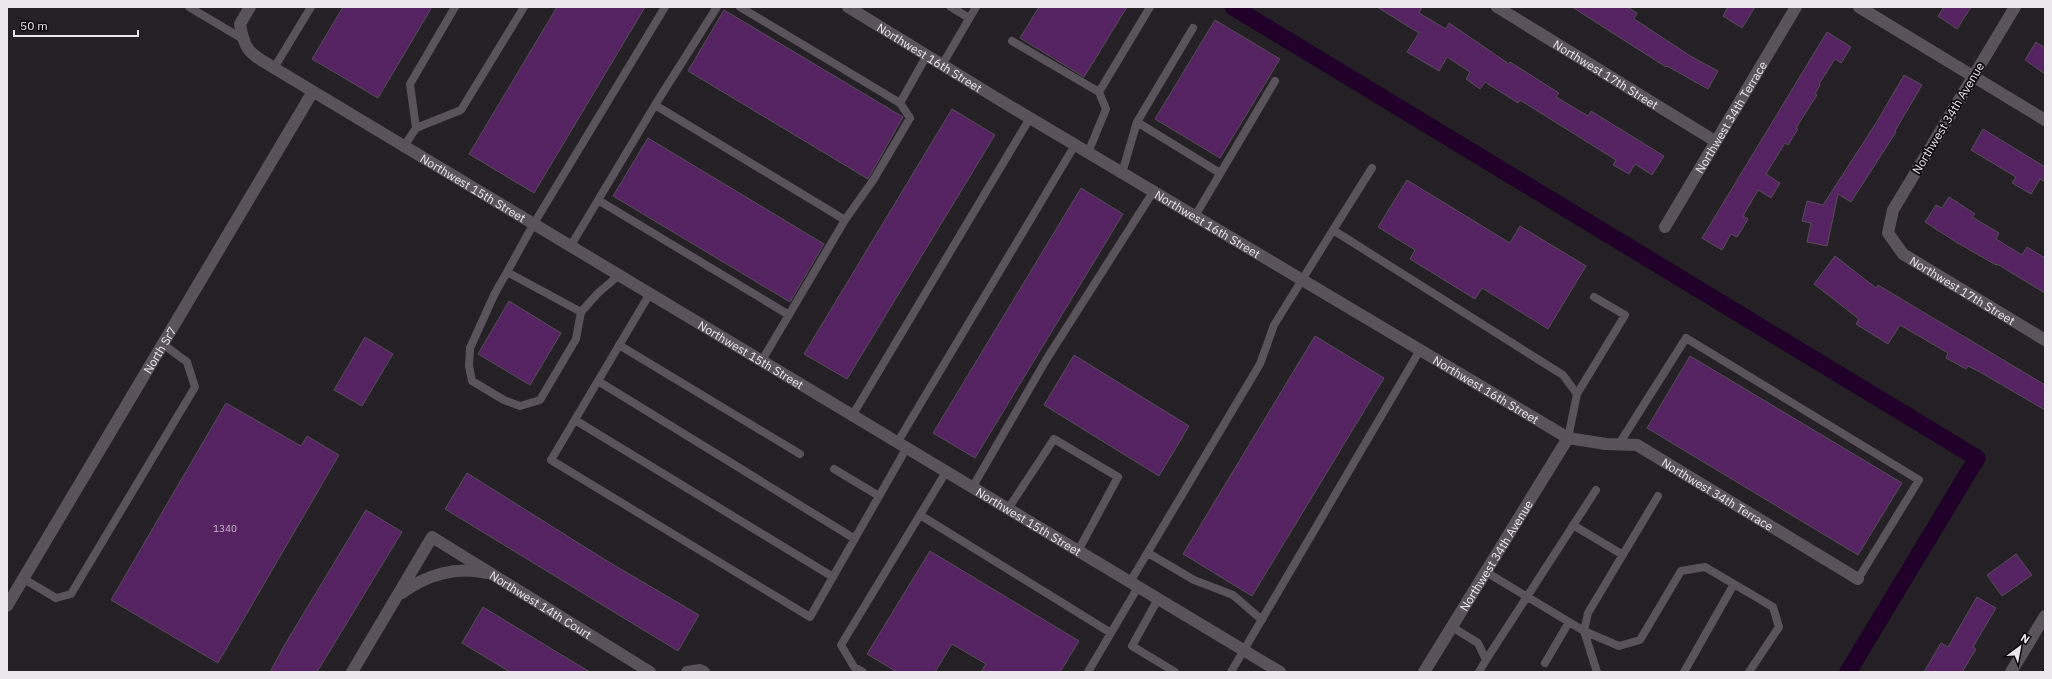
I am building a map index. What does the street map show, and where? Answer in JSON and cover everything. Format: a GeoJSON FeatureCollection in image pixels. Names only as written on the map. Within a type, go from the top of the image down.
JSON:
{"type":"FeatureCollection","features":[{"type":"Feature","properties":{"kind":"street","name":"Northwest 15th Street"},"geometry":{"type":"LineString","coordinates":[[250,7],[240,24],[243,40],[249,52],[312,93],[1280,672]]}},
{"type":"Feature","properties":{"kind":"street","name":"Northwest 16th Street"},"geometry":{"type":"LineString","coordinates":[[848,7],[1088,153],[1568,438]]}},
{"type":"Feature","properties":{"kind":"street","name":"Northwest 17th Street"},"geometry":{"type":"LineString","coordinates":[[1498,7],[1716,141]]}},
{"type":"Feature","properties":{"kind":"street","name":"Northwest 34th Terrace"},"geometry":{"type":"LineString","coordinates":[[1665,227],[1796,7]]}},
{"type":"Feature","properties":{"kind":"street"},"geometry":{"type":"LineString","coordinates":[[1859,7],[2045,120]]}},
{"type":"Feature","properties":{"kind":"street","name":"Northwest 34th Avenue"},"geometry":{"type":"LineString","coordinates":[[1888,233],[1893,210],[2016,7]]}},
{"type":"Feature","properties":{"kind":"street","name":"North Sr7"},"geometry":{"type":"LineString","coordinates":[[7,606],[164,345],[312,93]]}},
{"type":"Feature","properties":{"kind":"street","name":"Northwest 17th Street"},"geometry":{"type":"LineString","coordinates":[[1888,233],[1903,254],[2045,340]]}},
{"type":"Feature","properties":{"kind":"street","name":"Northwest 34th Terrace"},"geometry":{"type":"LineString","coordinates":[[1568,438],[1637,445],[1858,579]]}},
{"type":"Feature","properties":{"kind":"street","name":"Northwest 34th Avenue"},"geometry":{"type":"LineString","coordinates":[[1424,672],[1568,438]]}},
{"type":"Feature","properties":{"kind":"street","name":"Northwest 14th Court"},"geometry":{"type":"LineString","coordinates":[[399,595],[432,537],[650,672]]}},
{"type":"Feature","properties":{"kind":"street"},"geometry":{"type":"LineString","coordinates":[[352,672],[399,595],[418,582],[439,574],[461,570],[494,575]]}},
{"type":"Feature","properties":{"kind":"street"},"geometry":{"type":"LineString","coordinates":[[2010,672],[2045,616]]}},
{"type":"Feature","properties":{"kind":"street"},"geometry":{"type":"LineString","coordinates":[[687,672],[700,670],[704,672]]}},
{"type":"Feature","properties":{"kind":"lane"},"geometry":{"type":"LineString","coordinates":[[189,7],[243,40]]}},
{"type":"Feature","properties":{"kind":"lane"},"geometry":{"type":"LineString","coordinates":[[274,68],[311,7]]}},
{"type":"Feature","properties":{"kind":"lane"},"geometry":{"type":"LineString","coordinates":[[416,128],[410,84],[455,7]]}},
{"type":"Feature","properties":{"kind":"lane"},"geometry":{"type":"LineString","coordinates":[[403,148],[416,128],[462,110],[524,7]]}},
{"type":"Feature","properties":{"kind":"lane"},"geometry":{"type":"LineString","coordinates":[[618,276],[581,312],[576,339],[540,400],[520,406],[504,400],[472,381],[470,348],[495,293],[533,225],[665,7]]}},
{"type":"Feature","properties":{"kind":"lane"},"geometry":{"type":"LineString","coordinates":[[570,247],[655,105],[717,7]]}},
{"type":"Feature","properties":{"kind":"lane"},"geometry":{"type":"LineString","coordinates":[[740,7],[900,103],[910,118],[874,179],[845,220],[761,362]]}},
{"type":"Feature","properties":{"kind":"lane"},"geometry":{"type":"LineString","coordinates":[[951,7],[969,18]]}},
{"type":"Feature","properties":{"kind":"lane"},"geometry":{"type":"LineString","coordinates":[[942,65],[976,7]]}},
{"type":"Feature","properties":{"kind":"lane"},"geometry":{"type":"LineString","coordinates":[[1099,92],[1150,7]]}},
{"type":"Feature","properties":{"kind":"lane"},"geometry":{"type":"LineString","coordinates":[[1122,173],[1137,122],[1193,28]]}},
{"type":"Feature","properties":{"kind":"lane"},"geometry":{"type":"LineString","coordinates":[[1012,41],[1099,92],[1106,109],[1088,153]]}},
{"type":"Feature","properties":{"kind":"lane"},"geometry":{"type":"LineString","coordinates":[[900,103],[926,55]]}},
{"type":"Feature","properties":{"kind":"lane"},"geometry":{"type":"LineString","coordinates":[[1195,216],[1275,81]]}},
{"type":"Feature","properties":{"kind":"lane"},"geometry":{"type":"LineString","coordinates":[[655,105],[845,220]]}},
{"type":"Feature","properties":{"kind":"lane"},"geometry":{"type":"LineString","coordinates":[[852,416],[1030,118]]}},
{"type":"Feature","properties":{"kind":"lane"},"geometry":{"type":"LineString","coordinates":[[1137,122],[1220,173]]}},
{"type":"Feature","properties":{"kind":"lane"},"geometry":{"type":"LineString","coordinates":[[649,295],[551,460],[810,618],[879,496],[902,446],[1075,145]]}},
{"type":"Feature","properties":{"kind":"lane"},"geometry":{"type":"LineString","coordinates":[[1088,672],[1111,632],[1148,554],[1260,364],[1274,325],[1301,279],[1372,168]]}},
{"type":"Feature","properties":{"kind":"lane"},"geometry":{"type":"LineString","coordinates":[[972,488],[1046,360],[1154,192]]}},
{"type":"Feature","properties":{"kind":"lane"},"geometry":{"type":"LineString","coordinates":[[598,200],[789,315]]}},
{"type":"Feature","properties":{"kind":"lane"},"geometry":{"type":"LineString","coordinates":[[1333,230],[1563,375],[1577,394]]}},
{"type":"Feature","properties":{"kind":"lane"},"geometry":{"type":"LineString","coordinates":[[507,272],[581,312]]}},
{"type":"Feature","properties":{"kind":"lane"},"geometry":{"type":"LineString","coordinates":[[1568,438],[1577,394],[1625,315],[1594,297]]}},
{"type":"Feature","properties":{"kind":"lane"},"geometry":{"type":"LineString","coordinates":[[1619,444],[1686,338],[1919,480],[1858,579]]}},
{"type":"Feature","properties":{"kind":"lane"},"geometry":{"type":"LineString","coordinates":[[24,579],[56,598],[71,594],[91,561],[195,387],[187,362],[164,345]]}},
{"type":"Feature","properties":{"kind":"lane"},"geometry":{"type":"LineString","coordinates":[[619,345],[800,454]]}},
{"type":"Feature","properties":{"kind":"lane"},"geometry":{"type":"LineString","coordinates":[[1231,672],[1420,350]]}},
{"type":"Feature","properties":{"kind":"lane"},"geometry":{"type":"LineString","coordinates":[[598,381],[855,538]]}},
{"type":"Feature","properties":{"kind":"lane"},"geometry":{"type":"LineString","coordinates":[[575,420],[833,577]]}},
{"type":"Feature","properties":{"kind":"lane"},"geometry":{"type":"LineString","coordinates":[[1008,509],[1054,439],[1118,477],[1078,551]]}},
{"type":"Feature","properties":{"kind":"lane"},"geometry":{"type":"LineString","coordinates":[[834,469],[879,496]]}},
{"type":"Feature","properties":{"kind":"lane"},"geometry":{"type":"LineString","coordinates":[[863,672],[854,667],[841,645],[946,472]]}},
{"type":"Feature","properties":{"kind":"lane"},"geometry":{"type":"LineString","coordinates":[[1479,672],[1596,490]]}},
{"type":"Feature","properties":{"kind":"lane"},"geometry":{"type":"LineString","coordinates":[[1596,672],[1584,630],[1588,613],[1658,496]]}},
{"type":"Feature","properties":{"kind":"lane"},"geometry":{"type":"LineString","coordinates":[[920,515],[1111,632]]}},
{"type":"Feature","properties":{"kind":"lane"},"geometry":{"type":"LineString","coordinates":[[1573,525],[1623,554]]}},
{"type":"Feature","properties":{"kind":"lane"},"geometry":{"type":"LineString","coordinates":[[1148,554],[1194,580],[1233,595],[1262,620]]}},
{"type":"Feature","properties":{"kind":"lane"},"geometry":{"type":"LineString","coordinates":[[1486,572],[1569,622],[1619,646],[1640,640],[1680,571],[1705,567],[1773,606],[1779,627],[1749,672]]}},
{"type":"Feature","properties":{"kind":"lane"},"geometry":{"type":"LineString","coordinates":[[1684,672],[1734,584]]}},
{"type":"Feature","properties":{"kind":"lane"},"geometry":{"type":"LineString","coordinates":[[1158,599],[1132,646],[1175,672]]}},
{"type":"Feature","properties":{"kind":"lane"},"geometry":{"type":"LineString","coordinates":[[1545,663],[1569,622]]}},
{"type":"Feature","properties":{"kind":"lane"},"geometry":{"type":"LineString","coordinates":[[1452,627],[1478,643],[1486,660]]}},
{"type":"Feature","properties":{"kind":"building"},"geometry":{"type":"Polygon","coordinates":[[[343,7],[432,7],[378,98],[312,59],[343,7]]]}},
{"type":"Feature","properties":{"kind":"building"},"geometry":{"type":"Polygon","coordinates":[[[557,7],[645,7],[534,193],[469,154],[557,7]]]}},
{"type":"Feature","properties":{"kind":"building"},"geometry":{"type":"Polygon","coordinates":[[[1039,7],[1127,7],[1084,77],[1020,38],[1039,7]]]}},
{"type":"Feature","properties":{"kind":"building"},"geometry":{"type":"Polygon","coordinates":[[[1377,7],[1422,7],[1419,13],[1446,29],[1449,23],[1509,64],[1510,62],[1559,93],[1556,97],[1588,116],[1591,111],[1664,156],[1652,175],[1635,164],[1629,174],[1613,165],[1616,160],[1520,100],[1518,103],[1485,82],[1480,89],[1466,79],[1470,72],[1447,57],[1439,71],[1407,52],[1419,33],[1377,7]]]}},
{"type":"Feature","properties":{"kind":"building"},"geometry":{"type":"Polygon","coordinates":[[[1572,7],[1627,7],[1637,13],[1634,19],[1692,57],[1718,71],[1708,89],[1667,66],[1666,67],[1572,7]]]}},
{"type":"Feature","properties":{"kind":"building"},"geometry":{"type":"Polygon","coordinates":[[[1728,7],[1755,7],[1742,28],[1723,16],[1728,7]]]}},
{"type":"Feature","properties":{"kind":"building"},"geometry":{"type":"Polygon","coordinates":[[[1944,7],[1971,7],[1957,29],[1938,16],[1944,7]]]}},
{"type":"Feature","properties":{"kind":"building"},"geometry":{"type":"Polygon","coordinates":[[[724,10],[903,117],[868,179],[688,71],[724,10]]]}},
{"type":"Feature","properties":{"kind":"building"},"geometry":{"type":"Polygon","coordinates":[[[1215,20],[1280,59],[1220,158],[1155,119],[1215,20]]]}},
{"type":"Feature","properties":{"kind":"building"},"geometry":{"type":"Polygon","coordinates":[[[1827,32],[1851,47],[1841,63],[1835,59],[1819,84],[1820,85],[1815,94],[1817,95],[1796,128],[1798,129],[1788,145],[1785,143],[1766,174],[1780,183],[1771,198],[1758,190],[1743,216],[1748,219],[1737,237],[1731,234],[1722,250],[1702,238],[1827,32]]]}},
{"type":"Feature","properties":{"kind":"building"},"geometry":{"type":"Polygon","coordinates":[[[2036,42],[2045,48],[2045,74],[2025,60],[2036,42]]]}},
{"type":"Feature","properties":{"kind":"building"},"geometry":{"type":"Polygon","coordinates":[[[1904,75],[1922,85],[1895,131],[1896,132],[1851,202],[1838,194],[1827,246],[1807,242],[1811,223],[1802,221],[1807,201],[1823,205],[1878,120],[1904,75]]]}},
{"type":"Feature","properties":{"kind":"building"},"geometry":{"type":"Polygon","coordinates":[[[952,109],[995,135],[847,379],[804,354],[952,109]]]}},
{"type":"Feature","properties":{"kind":"building"},"geometry":{"type":"Polygon","coordinates":[[[1983,129],[2045,167],[2045,182],[2040,179],[2031,194],[2012,183],[2016,177],[1971,150],[1983,129]]]}},
{"type":"Feature","properties":{"kind":"building"},"geometry":{"type":"Polygon","coordinates":[[[648,138],[824,244],[790,302],[613,196],[648,138]]]}},
{"type":"Feature","properties":{"kind":"building"},"geometry":{"type":"Polygon","coordinates":[[[1407,180],[1510,243],[1520,226],[1586,266],[1548,329],[1482,288],[1475,299],[1410,259],[1415,250],[1378,227],[1407,180]]]}},
{"type":"Feature","properties":{"kind":"building"},"geometry":{"type":"Polygon","coordinates":[[[1081,188],[1123,214],[975,458],[933,433],[1081,188]]]}},
{"type":"Feature","properties":{"kind":"building"},"geometry":{"type":"Polygon","coordinates":[[[1949,197],[1975,214],[1972,217],[1999,233],[1996,239],[2022,255],[2027,247],[2045,258],[2045,293],[1997,264],[1996,265],[1956,242],[1925,222],[1936,205],[1942,208],[1949,197]]]}},
{"type":"Feature","properties":{"kind":"building"},"geometry":{"type":"Polygon","coordinates":[[[1835,256],[1876,288],[1878,285],[2045,385],[2045,410],[1980,372],[1968,366],[1966,369],[1946,358],[1948,353],[1900,325],[1888,344],[1856,324],[1859,319],[1814,284],[1835,256]]]}},
{"type":"Feature","properties":{"kind":"building"},"geometry":{"type":"Polygon","coordinates":[[[509,301],[561,333],[530,385],[478,354],[509,301]]]}},
{"type":"Feature","properties":{"kind":"building"},"geometry":{"type":"Polygon","coordinates":[[[1315,336],[1384,378],[1252,596],[1183,554],[1315,336]]]}},
{"type":"Feature","properties":{"kind":"building"},"geometry":{"type":"Polygon","coordinates":[[[365,337],[393,354],[362,406],[334,390],[365,337]]]}},
{"type":"Feature","properties":{"kind":"building"},"geometry":{"type":"Polygon","coordinates":[[[1074,355],[1189,426],[1159,476],[1044,405],[1074,355]]]}},
{"type":"Feature","properties":{"kind":"building"},"geometry":{"type":"Polygon","coordinates":[[[1690,356],[1902,483],[1858,555],[1647,428],[1690,356]]]}},
{"type":"Feature","properties":{"kind":"building"},"geometry":{"type":"Polygon","coordinates":[[[226,403],[301,446],[307,436],[339,455],[218,663],[111,600],[226,403]]]}},
{"type":"Feature","properties":{"kind":"building"},"geometry":{"type":"Polygon","coordinates":[[[467,473],[607,561],[699,615],[678,651],[445,509],[467,473]]]}},
{"type":"Feature","properties":{"kind":"building"},"geometry":{"type":"Polygon","coordinates":[[[366,510],[402,532],[317,672],[270,672],[284,646],[366,510]]]}},
{"type":"Feature","properties":{"kind":"building"},"geometry":{"type":"Polygon","coordinates":[[[930,551],[1079,641],[1060,672],[981,672],[986,664],[952,644],[935,672],[897,672],[867,654],[930,551]]]}},
{"type":"Feature","properties":{"kind":"building"},"geometry":{"type":"Polygon","coordinates":[[[2016,554],[2032,575],[2002,596],[1987,575],[2016,554]]]}},
{"type":"Feature","properties":{"kind":"building"},"geometry":{"type":"Polygon","coordinates":[[[1977,597],[1996,608],[1973,647],[1976,649],[1962,672],[1924,672],[1941,643],[1948,647],[1977,597]]]}},
{"type":"Feature","properties":{"kind":"building"},"geometry":{"type":"Polygon","coordinates":[[[483,607],[590,672],[510,672],[462,643],[483,607]]]}},
{"type":"Feature","properties":{"kind":"waterway"},"geometry":{"type":"LineString","coordinates":[[1233,7],[1977,458],[1848,672]]}}]}
